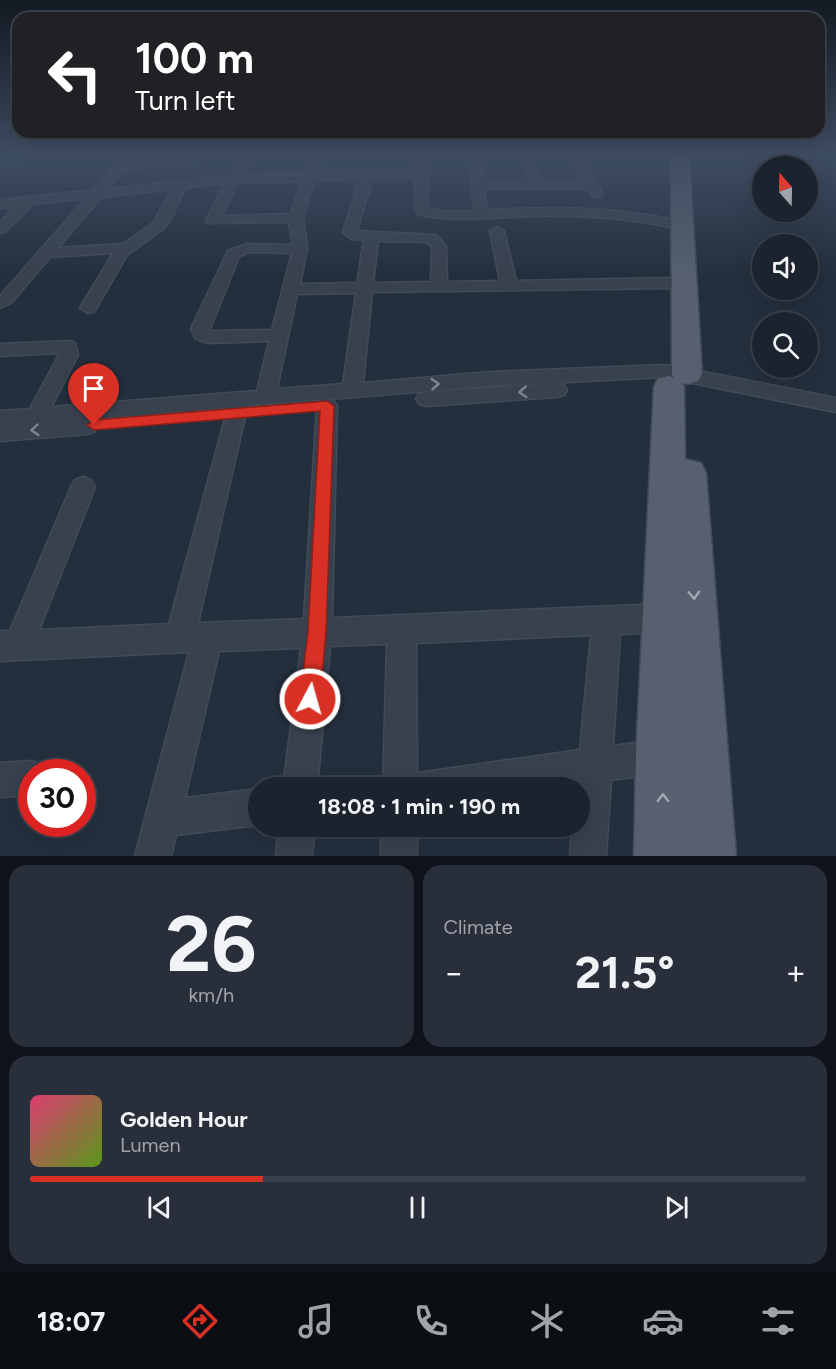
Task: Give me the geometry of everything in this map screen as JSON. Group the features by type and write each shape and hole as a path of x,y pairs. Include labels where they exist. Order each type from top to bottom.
{"main road":[{"path":"668,195 670,283 707,856"},
{"path":"663,856 662,756 665,618 677,379 679,195"}],"street":[{"path":"0,204 88,195"},
{"path":"0,303 95,195"},
{"path":"88,308 125,248 158,226 175,195"},
{"path":"225,195 213,219 296,218"},
{"path":"266,397 278,335 300,249 296,218 303,195"},
{"path":"361,195 350,229 356,236 422,236 436,241 439,246 440,287"},
{"path":"422,195 422,211 435,216 607,212 634,214 669,223"},
{"path":"479,195 482,215"},
{"path":"598,195 607,212"},
{"path":"0,229 28,202"},
{"path":"497,231 509,286"},
{"path":"351,390 371,237"},
{"path":"45,253 125,248"},
{"path":"278,335 207,337 201,334 200,329 233,254 247,249 300,249"},
{"path":"290,289 670,283"},
{"path":"0,350 69,347 69,355 37,415"},
{"path":"0,419 351,390 581,374 677,379 836,405"},
{"path":"0,434 236,412 677,379 836,415"},
{"path":"301,777 317,632 327,406"},
{"path":"153,856 162,819 236,412"},
{"path":"83,487 9,646 665,618"},
{"path":"588,856 607,620"},
{"path":"400,777 402,629"},
{"path":"510,777 662,756"},
{"path":"0,780 18,779"},
{"path":"162,819 248,808"},
{"path":"294,856 296,837"},
{"path":"399,837 399,856"}],"route":[{"path":"94,425 327,406 317,632 310,699"}]}
